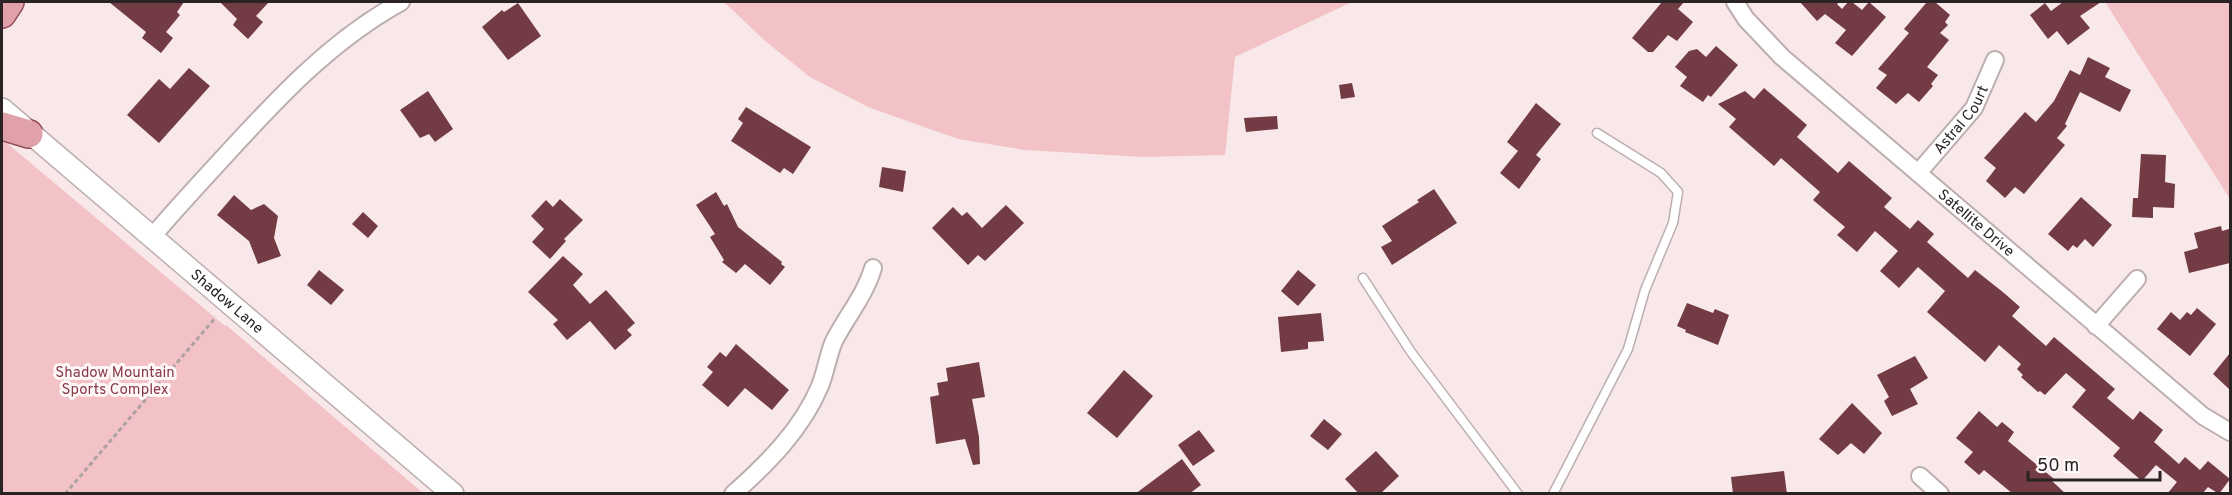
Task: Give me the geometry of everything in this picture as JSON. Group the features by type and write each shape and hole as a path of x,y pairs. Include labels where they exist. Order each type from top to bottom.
{"main road":[{"path":"2,14 10,2"},
{"path":"2,126 29,134"}],"street":[{"path":"151,238 268,108 303,73 372,18 401,2"},
{"name":"Satellite Drive","path":"1735,2 1746,19 1782,57 2203,416 2230,432"},
{"name":"Astral Court","path":"1918,173 1974,108 1995,60"},
{"name":"Shadow Lane","path":"2,109 453,494"},
{"path":"733,494 783,445 805,414 820,386 833,343 868,286 873,268"},
{"path":"2096,326 2137,279"},
{"path":"1920,476 1940,494"}],"lane":[{"path":"1553,494 1628,349 1645,290 1673,223 1678,192 1662,173 1597,133"},
{"path":"1363,278 1411,352 1518,494"}],"path":[{"path":"65,494 216,317"}],"green space":[{"path":"724,2 1352,2 1235,57 1225,155 1143,157 1025,150 958,139 868,107 810,77 764,40"},
{"path":"2105,2 2230,2 2230,199"},
{"name":"Shadow Mountain Sports Complex","path":"2,139 226,325 423,493 2,493"}],"building":[{"path":"109,2 184,2 177,12 180,15 166,32 173,38 161,53 142,38 146,32"},
{"path":"220,2 269,2 256,16 263,22 248,39 233,25 237,19"},
{"path":"1662,2 1684,2 1678,9 1693,22 1677,41 1668,35 1653,52 1648,52 1632,38"},
{"path":"1800,2 1839,2 1837,4 1842,9 1848,2 1852,2 1862,10 1869,2 1886,17 1852,56 1835,43 1846,30 1825,14 1817,21"},
{"path":"1927,2 1935,2 1950,15 1945,22 1948,25 1940,33 1949,40 1927,67 1938,75 1931,84 1933,86 1919,102 1908,93 1896,104 1876,88 1887,75 1878,69 1909,33 1904,29"},
{"path":"2063,2 2101,2 2080,16 2090,28 2068,45 2057,31 2048,39 2030,15 2045,3 2051,11"},
{"path":"518,3 541,36 508,60 482,27 502,10 504,12"},
{"path":"1716,46 1738,65 1711,97 1708,95 1703,102 1680,86 1687,77 1675,67 1689,51 1697,49 1706,57"},
{"path":"2088,57 2110,68 2105,77 2131,90 2120,112 2080,92 2065,124 2067,126 2057,138 2065,145 2024,194 2015,187 2005,198 1986,181 1996,168 1984,158 2025,112 2036,122 2054,101 2070,70 2080,75"},
{"path":"189,68 210,86 159,143 127,115 159,79 170,89"},
{"path":"1352,83 1355,97 1341,99 1339,85"},
{"path":"1764,88 1807,125 1797,137 1838,173 1849,161 1892,198 1884,207 1910,229 1918,220 1934,234 1927,242 1968,278 1975,270 2020,307 2012,316 2046,346 2054,337 2115,389 2107,398 2133,420 2140,411 2163,430 2154,442 2179,464 2185,457 2200,470 2208,461 2230,479 2219,494 2208,487 2202,494 2167,494 2177,482 2156,465 2142,481 2113,456 2120,448 2072,407 2086,390 2066,373 2045,395 2021,377 2023,375 2017,369 2021,364 1999,345 1985,362 1927,312 1945,291 1918,267 1899,288 1880,271 1898,251 1875,231 1857,252 1837,235 1845,227 1813,200 1820,192 1781,158 1774,166 1729,127 1736,119 1718,104 1745,91 1754,99"},
{"path":"428,91 453,129 435,142 429,134 420,138 400,110"},
{"path":"1536,103 1561,124 1536,155 1541,159 1519,189 1500,173 1518,151 1507,142"},
{"path":"746,107 811,147 793,174 784,168 780,173 731,141 743,123 738,119"},
{"path":"1277,116 1278,129 1246,132 1244,118"},
{"path":"2141,154 2166,155 2165,182 2175,184 2174,208 2153,207 2153,218 2132,217 2133,198 2138,198"},
{"path":"882,167 906,171 903,192 879,187"},
{"path":"1434,189 1457,223 1392,265 1381,247 1392,241 1382,226 1419,202 1417,200"},
{"path":"716,192 724,206 727,204 738,227 782,262 781,264 785,267 770,285 745,264 736,273 722,262 724,260 710,237 715,234 696,205"},
{"path":"234,195 251,210 264,204 278,216 274,238 281,256 258,264 249,241 217,215"},
{"path":"2081,197 2112,225 2093,247 2085,239 2077,248 2073,245 2068,251 2048,234"},
{"path":"560,199 583,220 564,239 566,241 550,259 532,242 544,229 531,216 546,200 553,207"},
{"path":"1006,205 1024,223 985,261 978,255 968,265 932,228 953,207 962,216 967,212 982,228"},
{"path":"363,212 378,226 368,238 352,224"},
{"path":"2221,226 2222,231 2229,229 2230,263 2189,273 2184,252 2198,248 2194,233"},
{"path":"563,256 583,274 573,285 590,304 606,290 635,323 627,330 632,335 615,350 590,321 567,340 553,324 558,320 528,292"},
{"path":"319,270 344,290 331,305 307,285"},
{"path":"1298,270 1316,285 1298,306 1281,291"},
{"path":"1687,303 1713,313 1715,309 1729,315 1718,345 1685,332 1686,330 1677,326"},
{"path":"2197,308 2216,324 2190,356 2157,329 2171,312 2180,320 2187,312 2191,315"},
{"path":"1321,313 1324,341 1308,342 1308,349 1281,352 1278,317"},
{"path":"736,344 789,390 772,410 745,388 728,407 702,385 713,372 707,367 720,352 726,357"},
{"path":"2230,353 2230,390 2213,374"},
{"path":"1915,356 1928,378 1910,389 1918,404 1892,416 1884,401 1889,397 1877,375"},
{"path":"979,362 985,397 972,399 979,437 980,464 973,465 965,439 936,444 930,397 939,395 937,383 948,381 946,368"},
{"path":"1124,370 1153,396 1117,438 1087,413"},
{"path":"1852,403 1882,433 1864,454 1851,443 1838,455 1819,439"},
{"path":"1979,411 1997,427 2002,422 2014,432 2008,441 2054,479 2052,481 2066,494 2013,494 1984,470 1979,475 1964,462 1973,452 1956,438"},
{"path":"1324,419 1342,434 1328,450 1310,436"},
{"path":"1199,430 1215,451 1193,466 1178,445"},
{"path":"1376,451 1399,476 1380,494 1359,494 1345,479"},
{"path":"1182,459 1201,485 1189,494 1135,494"},
{"path":"1784,471 1787,494 1733,494 1731,477"}]}
